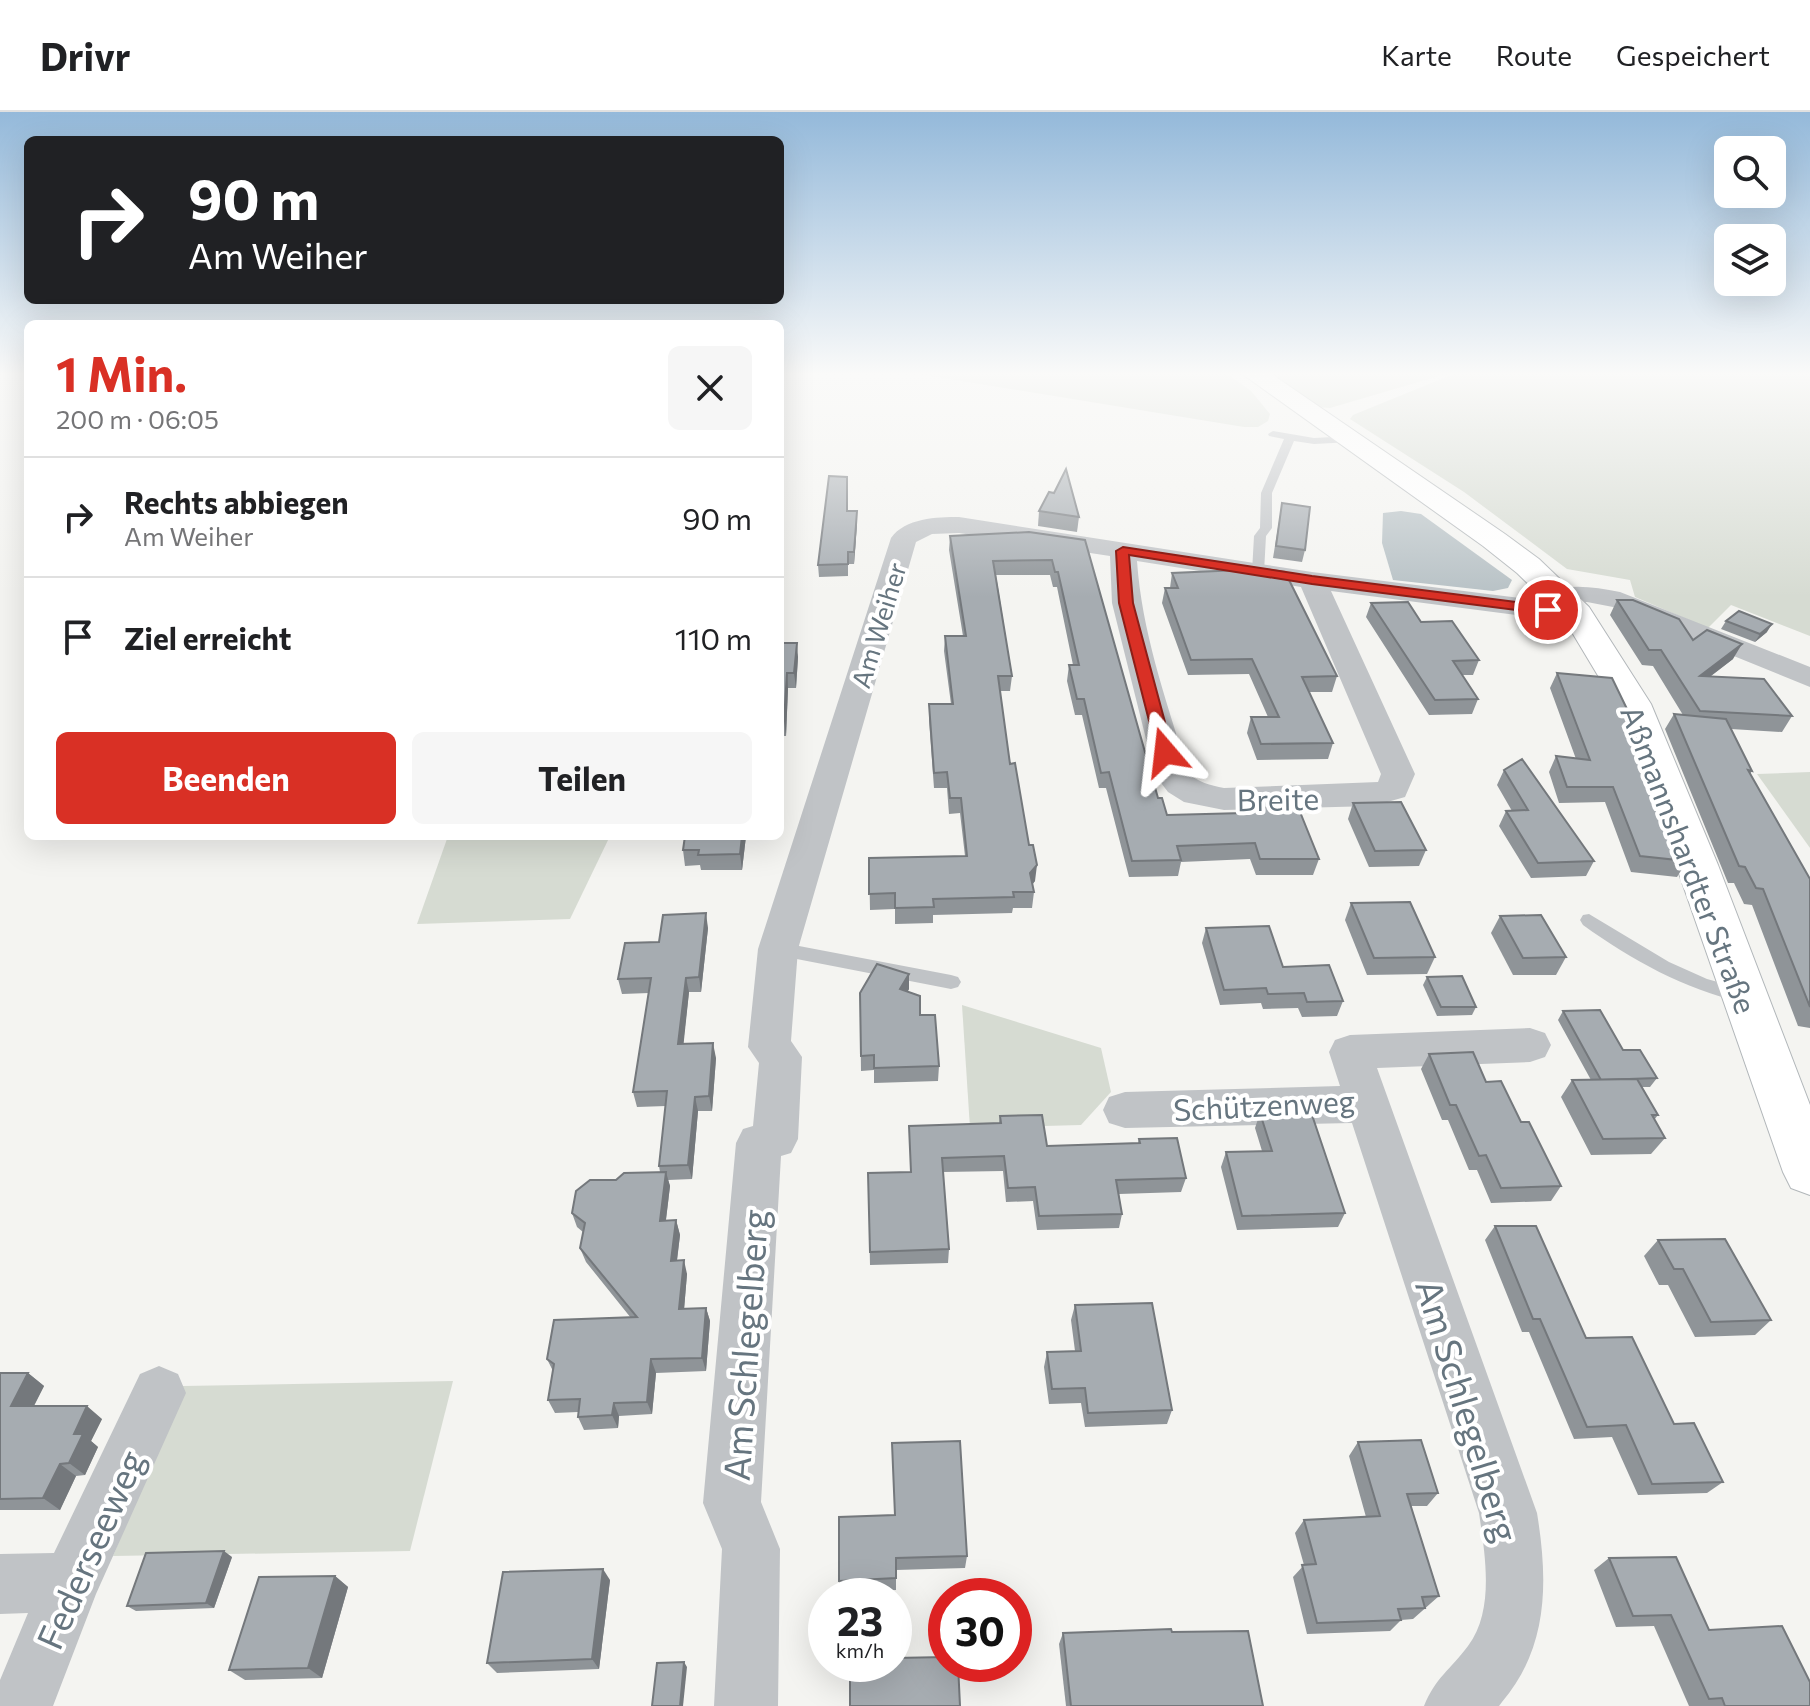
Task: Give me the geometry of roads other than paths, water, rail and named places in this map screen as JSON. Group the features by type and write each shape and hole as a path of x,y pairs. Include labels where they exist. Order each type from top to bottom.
{"main road":[{"name":"Aßmannshardter Straße","path":"1364,447 1494,540 1569,605 1607,657 1638,716 1697,865 1810,1172"}],"street":[{"name":"Am Weiher","path":"769,1047 778,949 904,538 918,528 936,524 959,525 1312,580 1569,605 1587,594 1620,600 1810,678"},
{"name":"Breite","path":"1123,551 1126,603 1172,775 1196,794 1224,799 1373,795 1393,789 1398,781 1398,774 1312,580"},
{"name":"Schützenweg","path":"1125,1110 1368,1104 1350,1052 1530,1045"},
{"name":"Am Schlegelberg","path":"746,1706 751,1549 732,1503 759,1143 775,1139 781,1057 769,1047"},
{"name":"Am Schlegelberg","path":"1368,1104 1491,1457 1508,1513 1518,1579 1511,1621 1494,1663 1456,1706"},
{"name":"Federseeweg","path":"21,1706 71,1582 159,1393"},
{"path":"0,1584 71,1582"}],"lane":[{"path":"1258,572 1260,536 1266,528 1264,505 1271,479 1285,447"},
{"path":"1589,920 1627,948 1702,987 1743,996"},
{"path":"778,949 951,982"}]}
